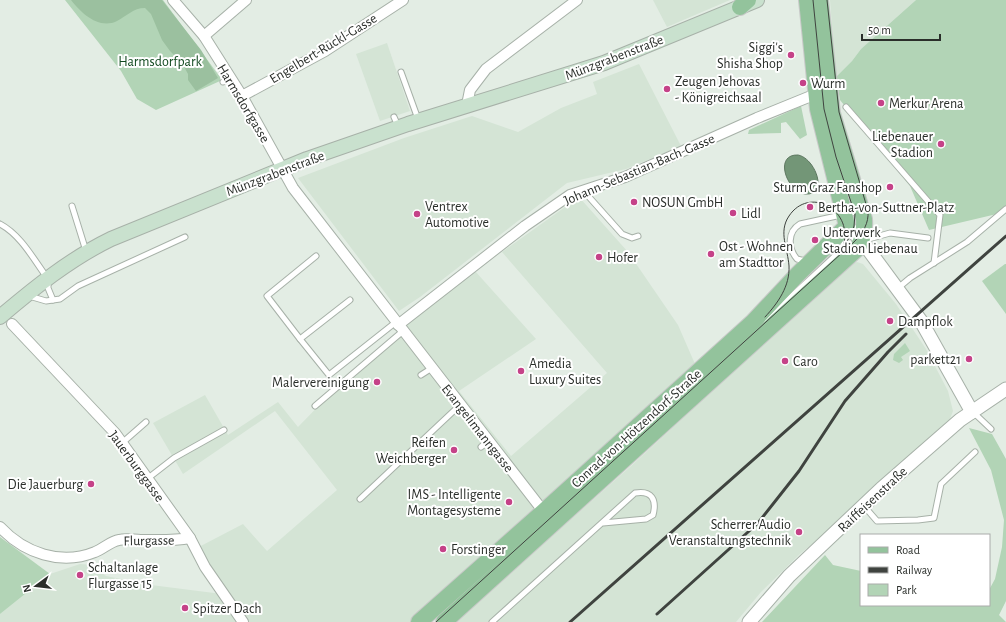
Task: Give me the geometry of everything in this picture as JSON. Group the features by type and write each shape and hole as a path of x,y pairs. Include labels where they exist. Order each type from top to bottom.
{"main road":[{"name":"Münzgrabenstraße","path":"0,317 26,295 86,251 110,239 396,122 418,120 604,63 744,4 757,0"},
{"path":"807,0 816,94 826,146 846,221"},
{"path":"820,0 832,113 858,200 864,228 862,241"},
{"name":"Conrad-von-Hötzendorf-Straße","path":"444,622 548,518 753,322 814,259 846,221"},
{"name":"Conrad-von-Hötzendorf-Straße","path":"419,622 548,518 852,253 862,241"}],"street":[{"name":"Harmsdorfgasse","path":"174,0 204,36 227,81 242,96 281,170"},
{"path":"204,36 246,0"},
{"name":"Engelbert-Rückl-Gasse","path":"242,96 325,51 403,0"},
{"path":"467,106 470,90 486,69 577,0"},
{"name":"Johann-Sebastian-Bach-Gasse","path":"399,326 524,226 567,196 625,177 757,118 816,94"},
{"name":"Evangelimanngasse","path":"281,170 293,188 460,405 485,444 548,518"},
{"path":"846,221 922,321 972,412"},
{"name":"Jauerburggasse","path":"12,324 92,408 122,443 190,538 205,567 243,622"},
{"name":"Raiffeisenstraße","path":"750,622 789,576 864,505 960,420 1006,389"},
{"name":"Flurgasse","path":"0,527 14,541 44,556 66,558 93,553 119,540 175,540 190,538"}],"lane":[{"path":"401,72 418,120"},
{"path":"846,107 940,215 934,263"},
{"path":"587,189 589,197 622,234 632,238 638,236"},
{"path":"753,322 768,318 837,254 844,244 846,221 858,207 858,200"},
{"path":"72,206 86,251"},
{"path":"898,289 910,278 967,242 1006,209"},
{"path":"814,259 804,262 796,258 791,249 790,241 794,229 800,224 846,221"},
{"path":"0,224 8,228 18,239 48,279 48,288 53,300"},
{"path":"862,241 890,233 928,238"},
{"path":"26,295 46,301 60,299 78,286 185,237"},
{"path":"316,256 267,296 300,340 330,375 399,326"},
{"path":"300,340 350,300"},
{"path":"315,406 399,326"},
{"path":"421,375 432,368"},
{"path":"360,498 460,405"},
{"path":"972,412 980,417 991,429"},
{"path":"122,443 146,422"},
{"path":"147,479 174,458 224,430"},
{"path":"864,505 877,521 934,518 941,484 975,452"},
{"path":"492,622 635,493 643,492 652,496 656,505 654,515 646,519 603,523"}],"shaded area":[{"path":"71,0 162,0 201,50 218,78 196,91 188,80 188,74 182,63 162,40 151,14 145,8 134,11 117,21 104,23 97,22 85,15"},
{"path":"653,0 730,0 667,27"},
{"path":"830,0 916,0 861,49 852,61 836,77"},
{"path":"387,43 410,111 380,121 356,54"},
{"name":"Ventrex Automotive","path":"639,64 681,146 626,169 567,183 420,297 399,311 298,178 404,138 472,116 518,132 561,108 597,94 593,82"},
{"path":"798,155 810,162 817,176 817,189 813,193 806,194 799,192 793,187 786,174 786,161 790,156"},
{"path":"579,197 628,252 678,325 695,364 555,494 410,622 0,622 0,614 50,574 80,564 93,565 106,576 151,585 222,594 195,549 243,524 267,551 337,490 275,411 183,474 153,423 205,395 228,435 278,402 298,427 336,388 403,331 410,321 475,271 536,339 459,391 511,456 607,373 502,252"},
{"path":"857,262 863,264 896,304 926,349 948,391 953,411 950,419 821,537 801,553 761,592 736,622 455,622 631,466 850,264"}],"green space":[{"name":"Harmsdorfpark","path":"65,0 163,0 220,77 220,81 156,110 137,99 121,71"},
{"name":"Liebenauer Stadion","path":"916,0 1006,0 1006,209 1001,213 929,230 910,186 840,100 836,77 852,61 861,49"},
{"path":"801,106 807,135 800,139 786,122 781,123 781,133 748,134 749,130"},
{"path":"1006,264 1006,314 982,281"},
{"path":"905,343 910,351 901,357 903,360 899,363 893,360 894,354"},
{"path":"969,428 992,434 1006,459 1006,601 999,615 1006,622 762,622 825,555 833,565 860,571 860,606 990,606 990,588 995,579 1002,547 1004,520 991,470"},
{"path":"0,537 50,574 0,614"}],"tram line":[{"path":"813,0 824,109 836,157 855,214 851,236 842,247"},
{"path":"436,622 854,242 863,231 868,220 868,211 839,112 827,0"},
{"path":"765,317 779,300 788,280 789,266 784,241 784,228 789,216 797,207 807,203 817,202 827,206 835,212 842,220 845,231 844,243"}],"railway":[{"path":"570,622 1006,236"},
{"path":"657,614 758,523 799,471 845,401 906,334"}],"place":[{"name":"Siggi's Shisha Shop","path":"791,55"},
{"name":"Wurm","path":"803,83"},
{"name":"Zeugen Jehovas - Königreichsaal","path":"667,89"},
{"name":"Merkur Arena","path":"881,103"},
{"name":"Liebenauer Stadion","path":"941,144"},
{"name":"Sturm Graz Fanshop","path":"890,187"},
{"name":"NOSUN GmbH","path":"634,202"},
{"name":"Bertha-von-Suttner-Platz","path":"810,207"},
{"name":"Lidl","path":"733,213"},
{"name":"Ventrex Automotive","path":"417,214"},
{"name":"Unterwerk Stadion Liebenau","path":"815,240"},
{"name":"Ost - Wohnen am Stadttor","path":"711,254"},
{"name":"Hofer","path":"599,257"},
{"name":"Dampflok","path":"890,321"},
{"name":"parkett21","path":"969,359"},
{"name":"Caro","path":"785,361"},
{"name":"Amedia Luxury Suites","path":"521,371"},
{"name":"Malervereinigung","path":"377,382"},
{"name":"Reifen Weichberger","path":"454,450"},
{"name":"Die Jauerburg","path":"91,484"},
{"name":"IMS - Intelligente Montagesysteme","path":"509,502"},
{"name":"Scherrer Audio Veranstaltungstechnik","path":"799,532"},
{"name":"Forstinger","path":"443,549"},
{"name":"Schaltanlage Flurgasse 15","path":"80,575"},
{"name":"Spitzer Dach","path":"185,608"}]}
